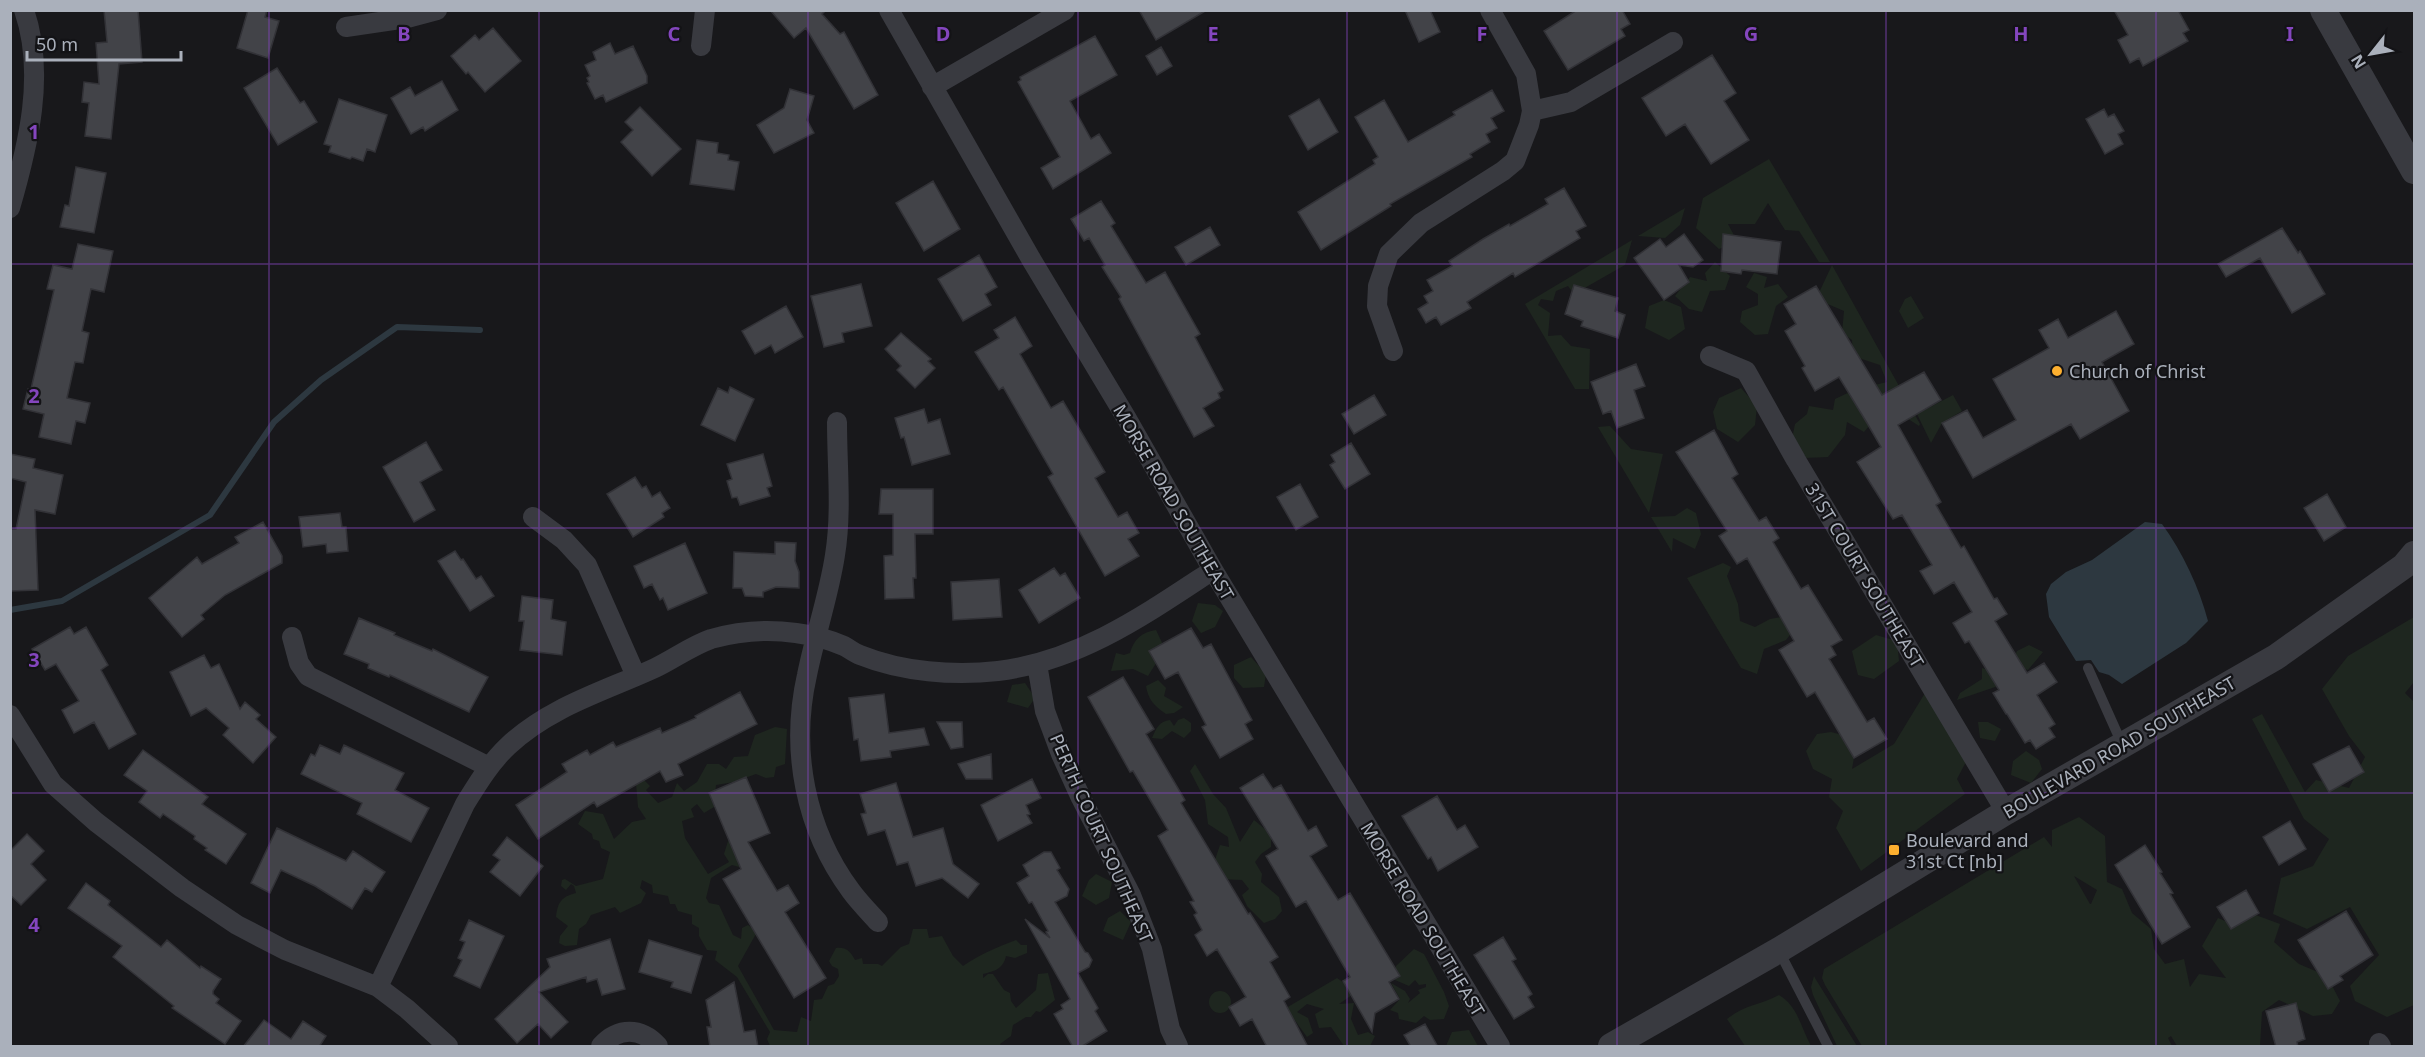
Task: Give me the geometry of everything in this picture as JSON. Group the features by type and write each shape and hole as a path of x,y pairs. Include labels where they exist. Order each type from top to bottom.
{"street":[{"path":"10,208 26,154 35,66 24,10"},
{"path":"346,27 408,18 437,10"},
{"path":"701,46 705,10"},
{"name":"MORSE ROAD SOUTHEAST","path":"889,10 1213,570 1500,1047"},
{"path":"932,87 1065,10"},
{"path":"1393,351 1377,306 1378,286 1389,254 1421,223 1503,171 1515,160 1523,144 1532,111 1526,74 1490,10"},
{"path":"2323,10 2415,171"},
{"path":"1532,111 1571,102 1673,42"},
{"name":"31ST COURT SOUTHEAST","path":"1710,356 1746,371 1796,460 2006,812"},
{"path":"837,422 836,554 802,699 799,740 803,780 813,820 829,857 851,891 878,922"},
{"path":"533,517 564,540 587,565 636,676"},
{"name":"BOULEVARD ROAD SOUTHEAST","path":"1611,1047 1779,950 2006,812 2276,657 2411,561"},
{"path":"378,987 465,804 489,767 508,745 539,721 565,706 636,676 711,639 769,630 817,637 845,647 859,655 890,664 933,671 999,670 1036,664 1078,650 1117,632 1213,570"},
{"path":"292,637 299,663 308,676 489,767"},
{"name":"PERTH COURT SOUTHEAST","path":"1036,664 1045,711 1061,754 1131,895 1152,949 1170,1029 1178,1047"},
{"path":"10,716 53,784 96,822 182,888 237,925 276,945 378,987 408,1009 448,1047"},
{"path":"601,1047 608,1038 629,1031 640,1033 658,1047"}],"lane":[{"path":"2088,668 2122,744"},
{"path":"1779,950 1828,1047"}],"shaded area":[{"path":"1769,159 1830,262 1819,262 1799,231 1785,230 1768,203 1755,224 1728,224 1737,241 1719,249 1696,228 1703,198"},
{"path":"1685,208 1680,225 1665,238 1638,236"},
{"path":"1632,240 1625,265 1574,294 1568,286 1556,291 1553,301 1541,299 1538,305 1550,313 1548,336 1561,335 1571,346 1590,349 1589,389 1575,389 1525,304"},
{"path":"1715,262 1730,276 1725,290 1710,291 1702,312 1689,309 1675,296 1690,277 1707,281 1705,273"},
{"path":"1832,265 1920,424 1919,426 1887,405 1864,432 1847,422 1845,435 1828,457 1805,458 1791,444 1795,424 1807,414 1809,406 1833,410 1835,399 1854,390 1887,382 1880,365 1853,356 1852,340 1842,333 1844,311 1816,299"},
{"path":"1754,273 1767,277 1764,288 1778,284 1788,297 1776,306 1768,334 1755,335 1740,322 1742,311 1758,305 1758,294 1746,287"},
{"path":"1911,296 1924,318 1908,328 1899,311 1905,299"},
{"path":"1664,300 1681,307 1685,329 1669,340 1645,328 1649,306"},
{"path":"1741,388 1757,406 1755,425 1738,442 1717,429 1713,412 1719,398"},
{"path":"1953,395 1962,411 1942,423 1931,443 1917,414"},
{"path":"1610,426 1631,449 1663,454 1649,513 1598,427"},
{"path":"1687,508 1696,513 1701,534 1695,549 1673,538 1672,552 1651,517 1675,516"},
{"path":"2145,522 2162,524 2170,535 2190,571 2208,621 2186,643 2122,684 2109,675 2099,672 2091,660 2076,661 2049,617 2046,594 2051,584 2066,572 2092,560"},
{"path":"1723,563 1731,567 1727,576 1738,604 1740,621 1755,627 1770,619 1787,616 1797,626 1786,640 1764,649 1757,674 1741,668 1687,578"},
{"path":"1198,603 1215,605 1223,611 1215,627 1201,633 1192,621"},
{"path":"2414,617 2414,682 2405,693 2414,702 2414,1005 2387,1017 2355,1001 2350,986 2379,955 2350,907 2307,929 2273,914 2281,878 2313,866 2329,839 2304,819 2252,719 2262,714 2305,792 2316,780 2349,788 2365,757 2349,736 2322,689 2348,656"},
{"path":"1156,630 1165,649 1148,676 1133,669 1111,671 1116,653 1124,655 1130,653 1139,637"},
{"path":"1876,635 1897,641 1899,661 1874,679 1858,675 1852,651"},
{"path":"2029,645 2043,652 2028,670 2018,667 2001,685 1957,700 1960,693 1982,679 1982,668 1999,673 2011,665 2017,651"},
{"path":"1251,657 1266,674 1264,687 1243,688 1234,678 1234,665"},
{"path":"1158,680 1166,688 1164,696 1183,707 1174,713 1166,714 1155,705 1148,695 1146,686"},
{"path":"1025,683 1035,698 1028,708 1007,702 1012,685"},
{"path":"1925,693 1955,707 1951,731 1967,760 1957,779 1965,794 1861,871 1836,828 1843,811 1829,797 1832,779 1813,769 1806,751 1817,734 1831,732 1846,736 1855,752 1852,769 1894,744"},
{"path":"1184,718 1191,723 1191,731 1184,738 1172,731 1162,739 1152,738 1163,722 1170,720 1174,726 1178,720"},
{"path":"1978,722 1988,722 2001,729 1995,741 1980,738"},
{"path":"775,727 787,729 785,764 776,767 774,777 766,778 756,774 734,782 716,785 714,807 704,813 697,804 691,809 694,817 682,821 685,838 708,874 729,862 724,854 728,841 747,847 746,862 739,867 732,865 711,878 706,898 709,903 719,905 733,935 741,939 742,928 748,925 757,932 738,966 774,1030 797,1032 801,1017 811,1021 814,1000 822,999 828,986 834,984 839,976 838,969 829,961 836,948 847,950 855,960 862,958 863,964 882,966 901,947 909,944 913,929 927,929 929,938 942,936 953,956 963,966 975,958 1016,940 1021,945 1027,945 1027,953 1015,958 1006,956 1001,967 983,974 983,978 988,974 993,974 1004,990 1010,993 1011,1001 1016,1008 1036,990 1038,974 1048,973 1055,1000 1040,1012 1036,1011 1031,1017 1026,1017 1013,1025 1011,1036 1000,1044 1001,1046 770,1046 767,1039 770,1032 737,977 715,960 717,951 707,950 699,936 699,928 692,924 692,915 678,911 675,904 670,904 668,896 653,893 652,885 642,880 640,888 646,893 641,903 620,913 615,907 591,915 586,924 579,929 577,945 565,946 559,943 560,936 568,926 556,917 558,907 564,898 576,893 571,884 566,890 561,886 562,880 565,879 576,886 603,879 610,852 601,848 599,841 593,839 592,834 578,824 585,811 603,814 614,839 632,822 646,819 638,807 635,771 650,786 646,790 658,803 672,797 677,783 684,791 697,782 707,764 719,764 726,769 734,757 748,756 755,735"},
{"path":"2026,751 2039,760 2042,769 2031,783 2011,775 2013,761"},
{"path":"1195,764 1213,794 1226,808 1240,842 1254,820 1271,834 1271,847 1255,862 1262,874 1261,882 1279,897 1282,911 1275,919 1264,923 1247,906 1242,895 1249,889 1242,880 1220,879 1213,866 1220,845 1229,847 1228,837 1208,824 1205,800 1190,771"},
{"path":"2079,817 2105,836 2107,882 2122,889 2132,913 2151,929 2154,949 2165,964 2184,959 2190,987 2199,974 2226,978 2202,946 2218,918 2232,924 2253,914 2280,924 2274,942 2299,964 2327,976 2340,1001 2332,1014 2313,1016 2279,1000 2262,1012 2260,1046 2177,1046 2171,1036 2168,1038 2172,1046 1862,1046 1825,985 1822,978 1824,969 2044,837 2052,847 2052,830","holes":["2074,876 2097,890 2090,904"]},
{"path":"1096,874 1112,882 1109,898 1096,905 1082,896 1089,880"},
{"path":"1120,911 1131,922 1123,940 1103,931 1108,918"},
{"path":"1414,949 1424,954 1444,992 1449,1006 1444,1019 1430,1020 1424,1016 1416,1023 1399,1019 1398,1013 1390,1010 1400,999 1391,983 1405,991 1410,999 1408,1003 1420,993 1418,990 1426,987 1426,984 1419,985 1415,980 1409,986 1395,980 1396,966"},
{"path":"1814,976 1857,1046 1837,1046 1813,995 1811,987"},
{"path":"1337,978 1344,983 1352,995 1339,1004 1354,1003 1351,1019 1358,1035 1368,1032 1375,1036 1370,1046 1344,1046 1331,1027 1319,1028 1315,1014 1324,1009 1307,1004 1297,1012 1308,1018 1313,1033 1307,1037 1291,1015 1259,1024"},
{"path":"1220,991 1228,994 1231,1002 1228,1010 1220,1013 1212,1010 1209,1002 1212,994"},
{"path":"1779,995 1795,1011 1811,1046 1745,1046 1727,1019 1740,1011"},
{"path":"1469,1030 1478,1046 1446,1046 1452,1032"}],"building":[{"path":"104,10 138,10 142,62 119,64 111,139 85,136 89,103 82,102 84,82 99,84 96,43 107,42"},
{"path":"248,10 267,10 265,17 279,21 268,58 237,48"},
{"path":"770,10 826,10 822,14 840,34 844,32 878,95 854,109 806,28 794,38"},
{"path":"1139,10 1207,10 1156,40"},
{"path":"1405,10 1430,10 1440,32 1419,42"},
{"path":"1577,10 1622,10 1630,24 1621,29 1625,36 1568,70 1544,31"},
{"path":"2114,10 2178,10 2189,30 2183,33 2188,41 2143,66 2139,58 2130,63 2118,40 2128,35"},
{"path":"493,28 521,61 485,92 451,56 475,35 479,40"},
{"path":"1095,36 1117,75 1070,101 1091,139 1099,134 1111,153 1053,189 1041,168 1060,157 1018,82 1021,80 1020,77"},
{"path":"610,43 615,54 633,46 647,76 647,83 606,102 603,95 595,99 587,83 589,82 587,78 590,76 585,65 596,60 593,52"},
{"path":"1161,47 1172,66 1157,75 1146,56"},
{"path":"1712,55 1736,93 1724,101 1749,140 1711,164 1685,124 1666,136 1642,98"},
{"path":"277,68 300,103 304,101 317,122 278,145 244,88"},
{"path":"442,81 458,110 425,131 423,127 411,134 391,98 410,87 415,96"},
{"path":"790,89 814,96 807,120 814,133 774,153 757,125 784,108"},
{"path":"1492,90 1504,111 1491,118 1497,128 1486,134 1490,142 1470,154 1472,157 1390,204 1391,206 1321,250 1298,212 1375,164 1373,160 1378,157 1355,117 1384,100 1408,142 1455,115 1453,112"},
{"path":"339,99 387,115 375,152 367,149 363,161 329,152 331,146 324,144"},
{"path":"1319,99 1338,132 1308,150 1289,116"},
{"path":"640,107 681,149 652,176 621,142 633,130 625,122"},
{"path":"2104,109 2108,117 2114,114 2124,131 2118,134 2123,144 2105,154 2086,119"},
{"path":"697,140 718,143 717,153 729,155 728,160 739,162 734,190 690,184"},
{"path":"76,167 106,173 94,233 60,227 65,205 69,206"},
{"path":"933,181 960,229 924,251 896,203"},
{"path":"1564,188 1586,226 1576,231 1580,238 1515,277 1513,273 1467,302 1471,308 1441,325 1436,317 1426,323 1418,309 1428,303 1424,296 1433,291 1427,280 1452,266 1449,261 1483,239 1548,204 1545,199"},
{"path":"1101,201 1115,223 1111,226 1146,283 1165,272 1200,334 1195,337 1223,390 1218,393 1220,398 1203,408 1214,426 1194,437 1119,299 1121,297 1102,267 1105,265 1089,238 1084,241 1071,219"},
{"path":"1210,227 1220,245 1186,265 1175,247"},
{"path":"2282,228 2298,253 2300,251 2325,294 2292,313 2260,258 2226,277 2218,264"},
{"path":"1684,234 1703,260 1693,267 1679,265 1689,282 1664,300 1634,258 1660,239 1666,247"},
{"path":"1723,234 1781,242 1777,274 1742,270 1741,274 1721,271"},
{"path":"78,244 113,251 104,292 91,289 82,331 89,333 83,363 75,362 67,398 90,403 85,423 76,421 71,444 39,437 44,414 23,409 28,389 31,389 54,290 47,289 53,265 72,269"},
{"path":"979,255 997,287 985,294 991,305 963,321 938,279"},
{"path":"861,284 872,326 842,333 844,342 824,347 811,296"},
{"path":"1574,285 1618,298 1615,311 1625,315 1618,338 1581,326 1583,321 1565,314"},
{"path":"1816,286 1882,395 1924,372 1941,400 1898,425 1941,502 1936,505 1961,548 1964,546 1994,599 1997,598 2007,614 1995,621 2027,673 2044,663 2057,682 2037,695 2055,724 2049,728 2055,737 2036,749 2030,740 2025,743 1993,693 1999,690 1969,641 1965,643 1953,623 1972,612 1954,582 1934,594 1920,571 1932,565 1902,515 1893,519 1857,462 1881,447 1839,377 1815,391 1802,368 1805,366 1785,331 1796,324 1784,304"},
{"path":"786,306 803,337 775,353 771,345 755,354 742,331"},
{"name":"Church of Christ","path":"2116,311 2134,344 2102,362 2129,411 2080,439 2071,424 1973,478 1942,423 1967,410 1983,438 2016,420 1993,379 2049,348 2039,330 2058,319 2068,338"},
{"path":"1015,317 1032,346 1020,354 1051,408 1063,401 1105,472 1095,478 1118,517 1127,512 1139,533 1128,539 1139,556 1105,576 1048,477 1053,474 1003,387 999,390 975,352 999,338 994,330"},
{"path":"901,333 931,359 928,361 935,368 915,388 897,370 901,366 885,349"},
{"path":"1636,364 1645,386 1634,390 1644,418 1617,428 1611,411 1603,414 1591,382"},
{"path":"730,387 754,399 735,441 701,425 718,388 728,393"},
{"path":"1374,395 1386,415 1354,434 1342,414"},
{"path":"924,409 928,423 940,419 950,454 912,465 904,437 901,438 895,418"},
{"path":"1714,430 1738,474 1732,478 1759,521 1766,517 1779,538 1773,542 1801,589 1808,585 1842,640 1831,646 1836,655 1829,659 1867,722 1874,718 1887,739 1854,758 1815,692 1807,697 1779,650 1794,641 1747,558 1737,564 1719,536 1727,531 1676,452"},
{"path":"426,442 442,470 420,482 435,510 414,522 383,467"},
{"path":"1351,443 1370,474 1345,489 1330,465 1335,462 1331,455"},
{"path":"10,454 35,459 33,468 63,475 55,514 35,510 38,590 10,591 10,529 16,529 26,482 10,478"},
{"path":"763,454 772,486 767,488 770,496 740,505 737,497 732,498 727,481 732,479 727,464"},
{"path":"635,477 642,488 646,486 652,497 660,492 670,508 662,513 664,517 633,537 607,494"},
{"path":"1300,484 1318,517 1296,530 1277,497"},
{"path":"881,489 933,489 933,534 915,534 914,598 885,599 884,556 893,555 893,514 879,514"},
{"path":"2327,494 2346,527 2324,541 2304,508"},
{"path":"340,513 342,527 346,527 348,551 327,553 326,544 303,547 299,517"},
{"path":"263,522 282,556 282,563 225,595 201,615 204,619 182,637 149,598 197,557 202,564 239,543 235,537"},
{"path":"775,542 796,543 795,561 799,572 799,588 776,587 763,592 763,597 745,596 742,588 733,588 734,552 775,554"},
{"path":"685,543 707,593 668,610 663,598 660,600 652,584 644,588 634,566"},
{"path":"455,551 476,579 481,576 494,596 470,611 438,561"},
{"path":"1054,568 1060,576 1065,573 1080,598 1039,623 1019,590"},
{"path":"999,579 1002,617 953,620 951,582"},
{"path":"522,596 553,600 551,619 566,622 562,655 520,650 524,621 519,621"},
{"path":"359,618 432,651 433,649 488,677 469,712 390,675 389,677 368,668 369,664 344,654"},
{"path":"70,627 74,634 86,627 108,665 101,670 136,734 109,749 94,722 74,733 62,710 79,701 56,664 45,670 32,649"},
{"path":"1191,628 1203,648 1211,644 1252,720 1245,724 1253,739 1220,758 1202,727 1206,725 1178,672 1165,679 1149,651"},
{"path":"204,655 211,668 219,664 240,709 245,702 260,715 256,719 276,737 253,763 223,735 229,728 206,708 191,716 170,672"},
{"path":"1123,677 1154,729 1146,734 1185,800 1181,803 1248,914 1250,913 1278,957 1270,962 1290,997 1284,1001 1308,1047 1267,1047 1252,1019 1240,1026 1229,1007 1246,997 1217,949 1207,956 1195,935 1202,930 1194,915 1197,913 1190,902 1194,901 1158,836 1168,830 1133,771 1130,772 1088,697"},
{"path":"740,692 757,724 678,764 683,775 666,782 660,771 597,807 594,802 538,839 516,805 567,772 562,764 587,750 590,755 613,742 616,747 660,728 662,733 696,718 695,716"},
{"path":"884,694 889,733 924,728 929,745 890,751 891,757 861,761 858,739 854,740 849,698"},
{"path":"937,722 962,722 963,747 951,749"},
{"path":"320,745 340,754 344,745 404,773 395,790 429,808 411,842 357,814 362,803 301,774 311,754 315,756"},
{"path":"2349,746 2364,772 2329,792 2313,764"},
{"path":"143,750 208,797 202,804 246,834 226,864 205,850 207,848 194,839 195,836 163,814 160,818 139,802 147,791 124,775"},
{"path":"991,754 992,779 966,779 958,764"},
{"path":"1263,774 1273,789 1281,785 1308,831 1316,826 1327,846 1310,856 1338,900 1350,893 1400,976 1389,982 1399,999 1375,1013 1372,1032 1343,981 1350,977 1306,901 1296,907 1266,856 1278,849 1240,788"},
{"path":"746,777 770,833 748,842 777,891 788,885 799,903 785,912 826,978 794,998 723,879 741,869 709,793"},
{"path":"1032,779 1041,798 1026,805 1030,814 1027,815 1032,823 998,841 981,805"},
{"path":"896,783 913,837 943,828 953,864 979,884 968,898 942,878 916,886 908,862 897,865 885,830 868,835 861,814 866,813 860,794"},
{"path":"1437,796 1457,830 1465,825 1478,847 1438,871 1431,857 1428,859 1402,816"},
{"path":"2290,821 2306,849 2279,865 2263,837"},
{"path":"277,828 346,861 353,851 385,872 372,892 365,888 352,909 315,886 281,870 270,893 251,883"},
{"path":"27,834 44,851 31,864 46,880 21,905 10,895 10,851"},
{"path":"507,837 543,866 520,896 490,872 500,860 493,855"},
{"path":"2145,845 2162,872 2160,873 2173,893 2170,894 2190,927 2162,944 2115,865"},
{"path":"1044,852 1051,852 1060,868 1057,870 1069,889 1067,896 1055,902 1092,960 1089,967 1078,973 1098,1008 1095,1011 1107,1031 1081,1047 1073,1047 1054,1014 1063,1009 1061,1005 1070,999 1025,919 1050,938 1046,932 1048,931 1032,902 1029,903 1017,883 1029,876 1023,865"},
{"path":"86,883 110,901 108,905 161,947 167,940 200,968 201,966 221,979 213,991 219,999 216,1003 241,1021 225,1044 172,1008 174,1006 113,957 122,946 68,908"},
{"path":"2246,890 2259,913 2231,929 2217,907"},
{"path":"2346,911 2373,955 2340,976 2343,980 2328,989 2298,940"},
{"path":"469,920 504,936 480,988 454,976 462,960 458,958 465,942 460,940"},
{"path":"1503,937 1516,959 1512,961 1532,994 1528,997 1534,1007 1514,1019 1474,955"},
{"path":"610,939 625,989 602,995 597,979 587,982 586,977 539,992 568,1022 551,1038 538,1024 517,1043 495,1019 550,967 547,959"},
{"path":"649,940 702,956 691,993 671,987 673,982 639,972"},
{"path":"734,982 744,1032 755,1030 758,1047 710,1047 707,1027 711,1027 706,1000"},
{"path":"2296,1003 2305,1039 2297,1042 2298,1047 2276,1047 2266,1011"},
{"path":"264,1020 291,1039 303,1021 326,1036 319,1047 243,1047"},
{"path":"1425,1024 1438,1047 1411,1047 1404,1035"}],"waterway":[{"path":"10,610 62,601 210,515 274,422 321,380 397,327 480,330"}],"place":[{"name":"Church of Christ","path":"2057,371"},
{"name":"Boulevard and 31st Ct [nb]","path":"1894,850"}]}
